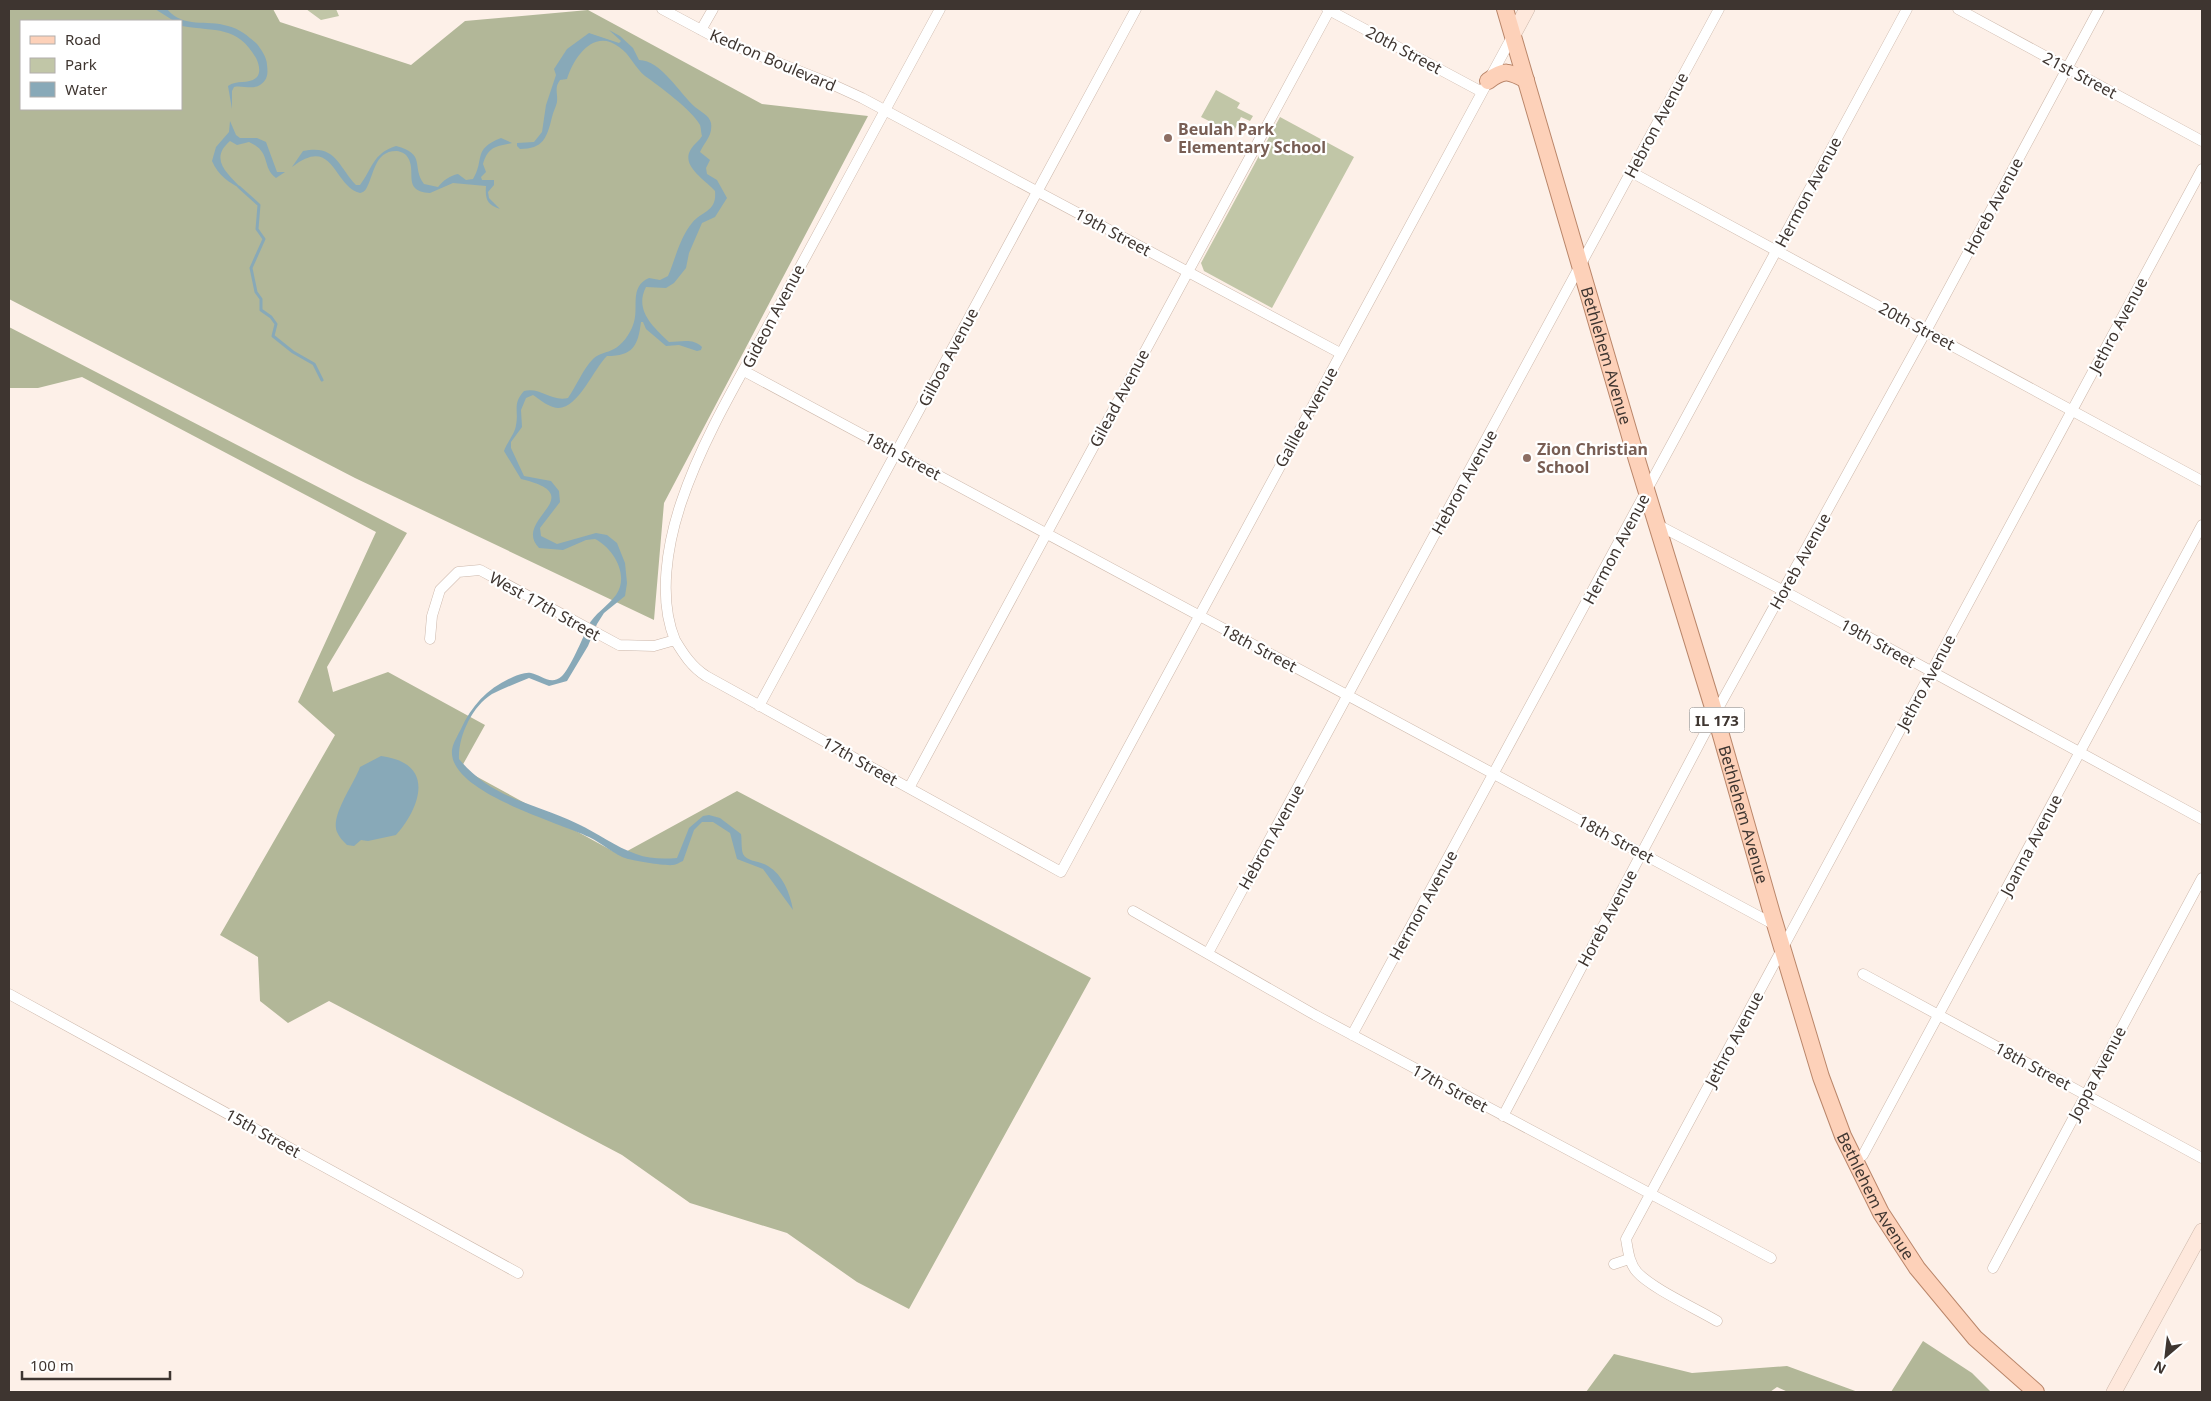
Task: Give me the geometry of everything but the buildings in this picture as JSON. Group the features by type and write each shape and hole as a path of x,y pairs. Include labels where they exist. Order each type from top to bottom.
{"main road":[{"name":"Bethlehem Avenue","path":"1505,9 1637,460 1648,490 1715,714 1821,1078 1854,1162 1881,1213 1917,1268 1975,1338 2036,1392"},
{"name":"Galilee Avenue","path":"1513,35 1527,9"},
{"path":"1485,86 1500,72 1508,72 1526,80"},
{"path":"2114,1392 2202,1231"}],"street":[{"name":"Kedron Boulevard","path":"662,9 720,40 827,82 885,110"},
{"path":"701,30 713,9"},
{"name":"Gideon Avenue","path":"674,640 668,624 666,607 668,563 672,537 690,479 744,371 940,9"},
{"name":"Gilboa Avenue","path":"760,706 1136,9"},
{"name":"20th Street","path":"1328,9 1485,86"},
{"name":"Gilead Avenue","path":"909,788 1328,9"},
{"name":"Hebron Avenue","path":"1208,954 1719,9"},
{"name":"Hermon Avenue","path":"1352,1035 1495,774 1907,9"},
{"name":"21st Street","path":"1958,9 2202,140"},
{"name":"Horeb Avenue","path":"1503,1116 1715,714 1926,331 2099,9"},
{"name":"Galilee Avenue","path":"1085,825 1513,35"},
{"name":"19th Street","path":"885,110 1340,353"},
{"name":"Jethro Avenue","path":"1629,1258 1626,1239 2202,169"},
{"name":"20th Street","path":"1631,172 2202,481"},
{"name":"18th Street","path":"744,371 1775,925"},
{"name":"19th Street","path":"1658,525 1784,591 2202,819"},
{"name":"Joanna Avenue","path":"1854,1162 1863,1155 1940,1015 2202,525"},
{"name":"West 17th Street","path":"430,639 432,616 440,590 458,572 480,570 619,645 654,646 674,640"},
{"name":"17th Street","path":"674,640 696,669 1061,872 1085,825"},
{"name":"Joppa Avenue","path":"1993,1268 2202,878"},
{"name":"17th Street","path":"1133,911 1352,1035 1771,1258"},
{"name":"18th Street","path":"1864,974 2202,1158"},
{"name":"15th Street","path":"9,994 518,1273"},
{"path":"1614,1264 1629,1258 1636,1272 1647,1281 1717,1321"}],"green space":[{"path":"9,9 273,9 280,22 411,65 465,21 588,10 762,104 868,116 664,503 654,620 355,478 9,299"},
{"path":"306,9 336,9 339,16 321,20"},
{"path":"1216,90 1240,103 1237,108 1253,116 1250,121 1241,117 1233,133 1201,117"},
{"path":"1280,117 1354,157 1272,308 1204,271 1201,263"},
{"path":"9,327 407,533 327,667 333,692 388,672 485,725 461,768 620,855 737,791 1091,978 909,1309 857,1282 787,1233 690,1203 622,1155 329,1001 288,1023 260,1001 258,957 220,935 335,735 298,702 376,532 82,377 38,388 9,388"},
{"path":"1923,1341 1972,1373 1991,1392 1891,1392"},
{"path":"1614,1354 1692,1373 1787,1366 1858,1392 1788,1392 1777,1387 1770,1392 1586,1392"}],"water":[{"path":"155,9 167,9 181,19 220,24 244,33 257,44 265,57 267,76 265,81 254,87 234,87 232,91 232,109 228,86 247,82 257,77 259,73 257,60 249,47 233,35 225,32 182,26 182,20 172,20"},
{"path":"609,30 620,36 633,48 639,60 647,61 662,71 695,107 707,116 711,123 709,135 700,152 710,160 706,168 707,174 717,180 727,198 715,217 702,223 689,253 686,268 674,283 666,288 646,287 642,303 647,318 669,342 691,341 702,347 701,350 697,351 679,345 666,346 646,329 643,322 641,322 638,337 633,348 623,354 607,356 577,398 569,404 561,408 553,407 533,395 526,398 521,410 522,427 511,442 511,448 524,476 551,481 559,491 560,502 540,528 541,536 557,544 596,533 607,535 617,543 625,563 627,583 625,596 604,613 588,646 567,681 549,686 529,678 485,699 478,706 464,732 459,750 459,759 485,783 500,792 578,824 621,848 646,857 677,858 689,828 703,816 709,815 720,818 741,834 742,852 745,857 765,864 782,879 788,891 793,910 763,869 737,859 730,833 713,822 702,822 694,830 683,861 677,864 663,865 628,859 589,837 507,804 467,779 455,765 453,745 465,720 482,698 504,681 522,674 531,673 550,680 558,679 562,676 580,645 588,626 597,614 613,599 620,587 621,579 618,563 602,543 595,539 586,540 563,550 539,548 533,537 534,527 551,501 550,493 541,486 521,479 504,451 515,428 518,400 524,391 530,390 556,398 568,398 586,367 593,359 614,349 623,342 630,332 635,319 639,287 649,278 660,280 668,276 688,229 714,203 715,191 691,167 689,161 691,149 702,136 700,125 683,106 641,73 623,50 610,42 601,41 593,43 586,48 575,62 567,79 560,80 557,88 557,104 543,141 534,147 520,149 517,146 517,143 534,142 542,132 546,105 556,75 554,69 567,49 589,33 619,43 621,41"},
{"path":"230,121 236,135 240,138 257,138 266,142 277,172 285,172 276,178 271,174 261,150 249,142 237,145 230,141 221,154 221,161 227,172 242,189 224,178 212,161 216,147 229,132"},
{"path":"501,138 512,143 490,150 483,164 486,172 481,177 482,180 494,180 494,185 488,192 489,198 500,209 492,206 488,201 486,186 453,183 430,193 415,188 410,161 406,155 399,151 383,155 376,165 366,189 360,193 351,189 325,159 317,156 306,158 292,167 303,151 323,151 335,158 356,185 360,185 377,157 396,146 406,149 415,157 420,178 424,184 438,187 442,182 458,174 466,180 473,179 486,146"},
{"path":"381,756 399,760 413,770 417,779 417,799 408,819 396,835 368,841 361,840 354,846 347,845 337,832 337,817 340,809 360,767"}],"waterway":[{"path":"239,187 259,205 257,229 264,239 251,268 256,292 261,299 261,310 271,317 276,324 273,336 293,352 314,364 322,380"}],"place":[{"name":"Beulah Park Elementary School","path":"1168,138"},
{"name":"Zion Christian School","path":"1527,458"}]}
